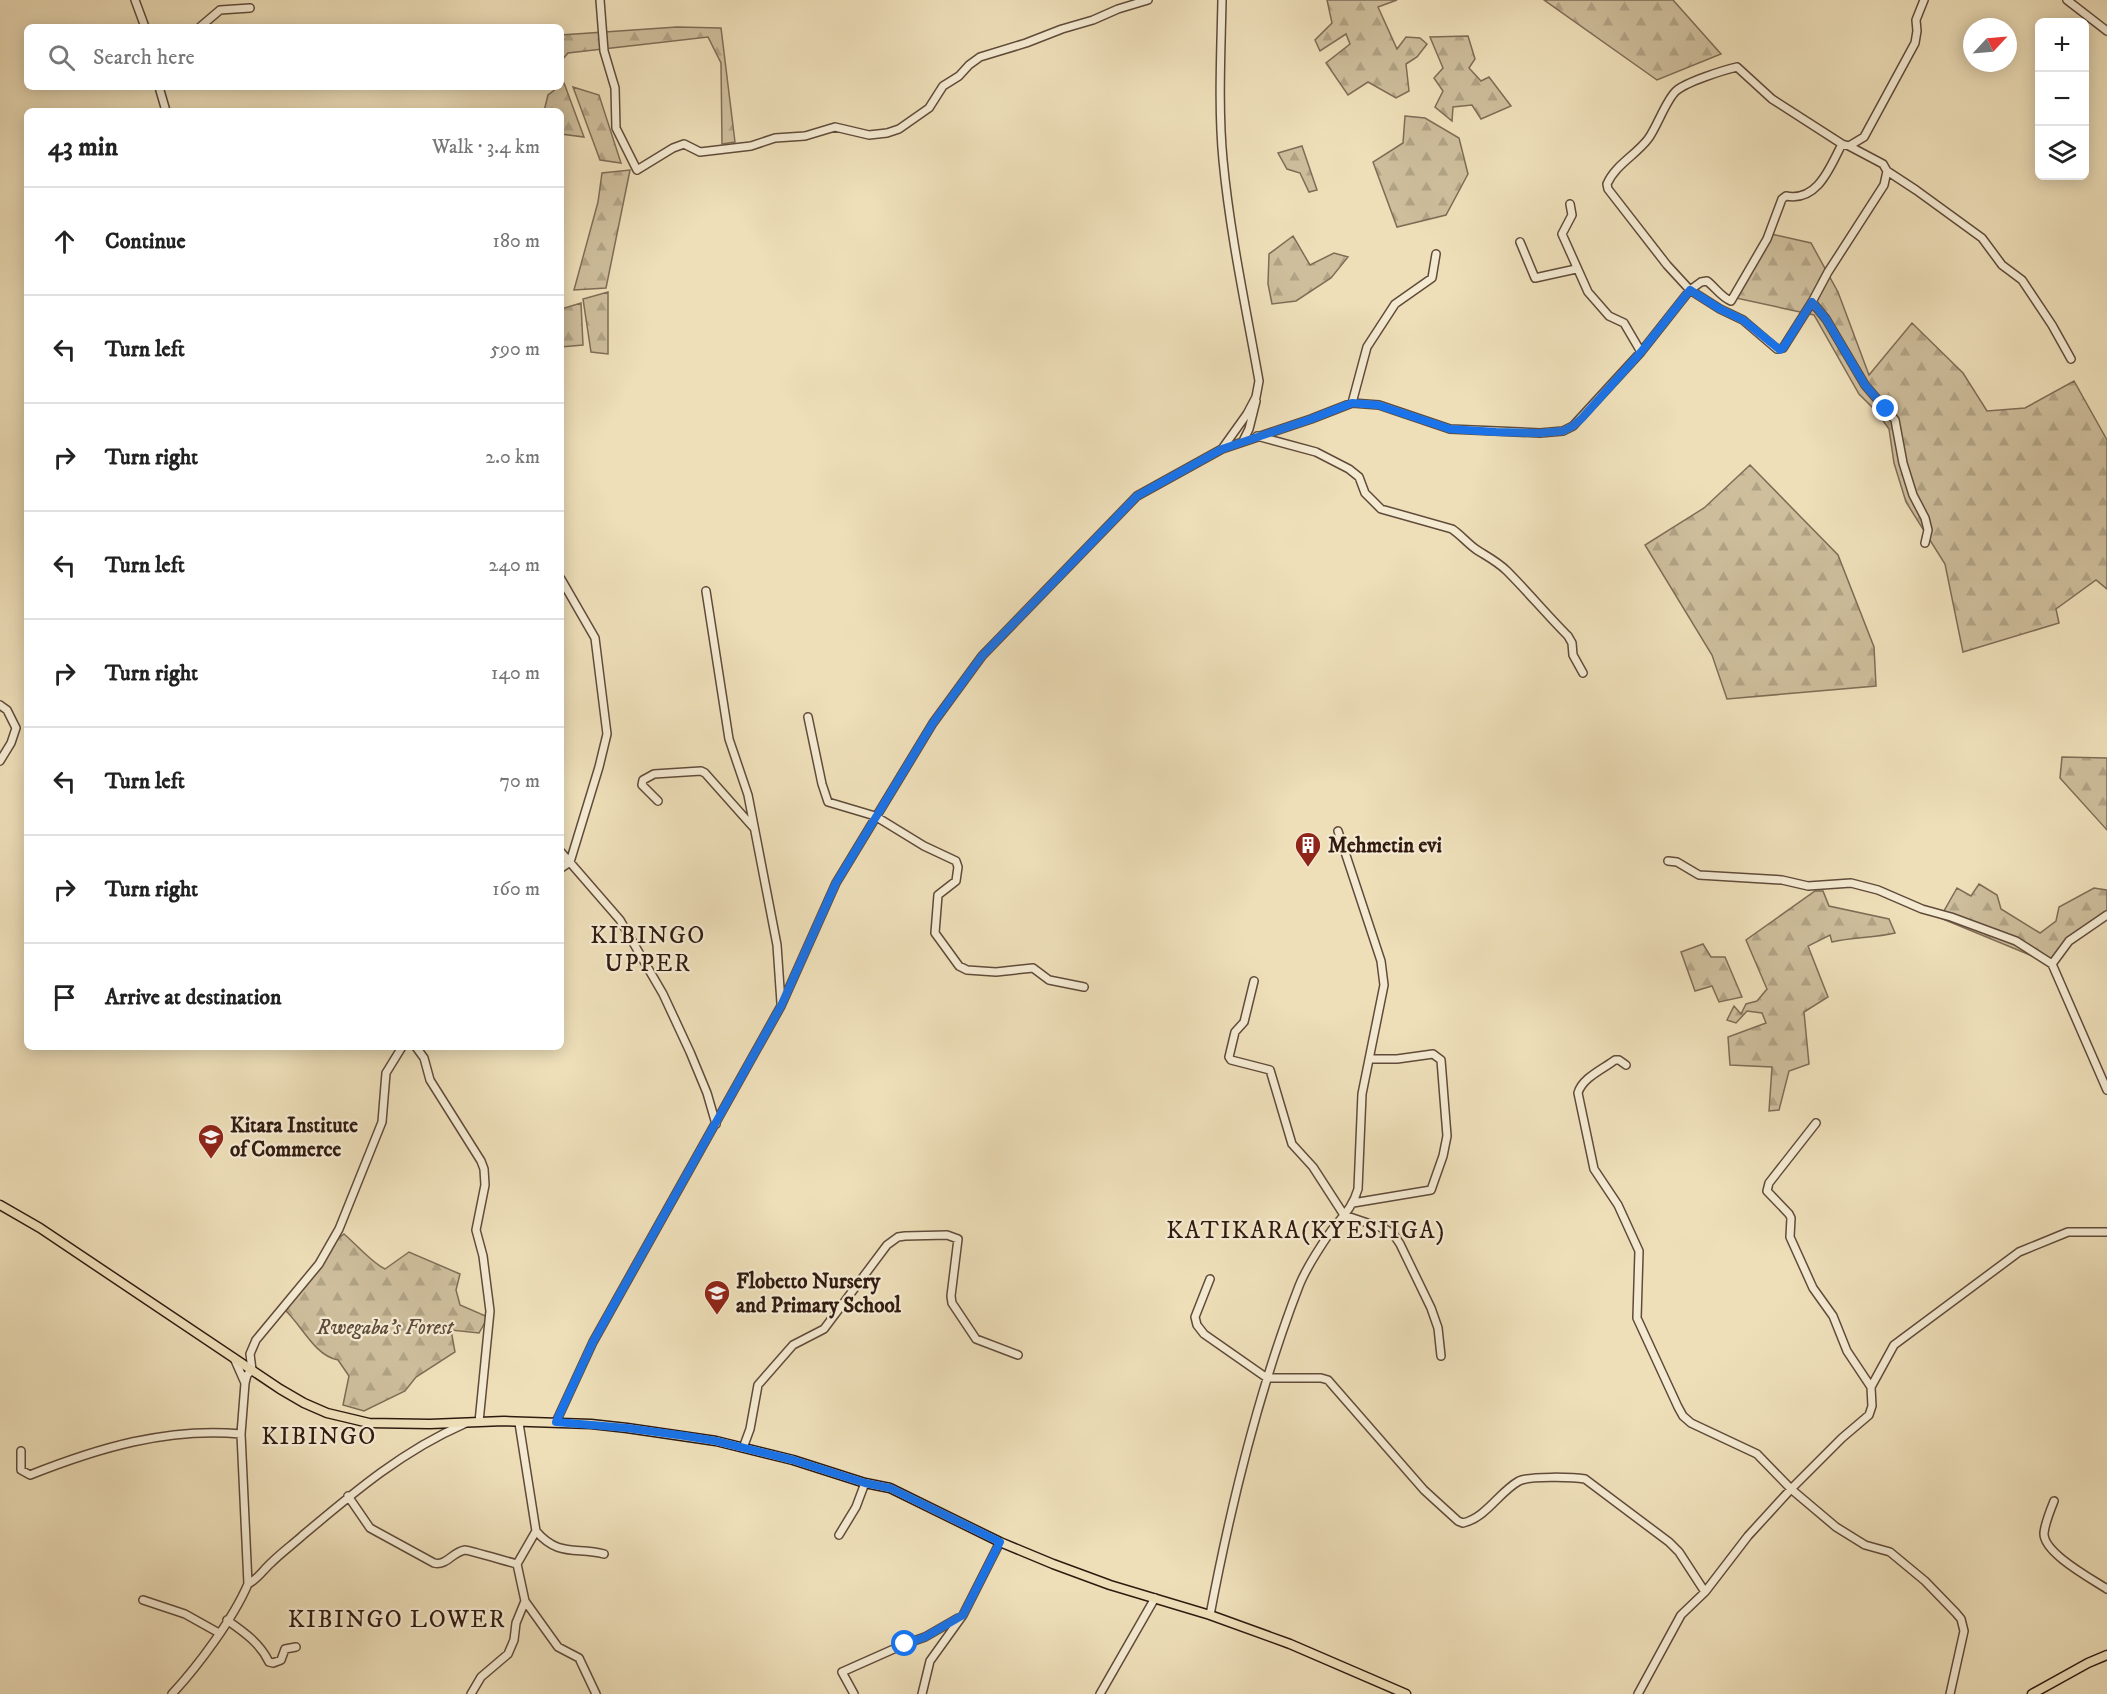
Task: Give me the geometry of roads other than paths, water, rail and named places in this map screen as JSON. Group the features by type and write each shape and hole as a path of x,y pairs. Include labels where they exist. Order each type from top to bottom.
{"main road":[{"path":"0,1205 40,1228 252,1370 304,1403 327,1413 348,1419 397,1424 556,1422 627,1428 716,1441 793,1460 865,1483 890,1488 1000,1542 1110,1585 1210,1615 1290,1644 1406,1694"},
{"path":"2032,1694 2107,1655"}],"street":[{"path":"135,0 144,24"},
{"path":"600,0 604,51 615,88 617,133 637,170 684,144 699,152 751,146 775,138 805,136 835,128 869,135 887,133 899,129 926,111 943,86 959,76 980,57 1026,44 1062,29 1148,0"},
{"path":"1222,0 1220,109 1227,201 1259,381 1252,417 1243,441"},
{"path":"556,1422 593,1342 781,1006 836,883 933,723 982,656 1137,496 1222,449 1352,403 1378,405 1450,429 1540,433 1563,431 1573,426 1641,352 1690,290 1701,282 1707,281 1718,290 1723,298 1731,301 1767,239 1782,199 1786,196 1794,198 1819,185 1845,145 1864,137 1915,43 1916,20 1924,0"},
{"path":"2067,0 2107,32"},
{"path":"204,24 220,10 250,8"},
{"path":"1887,171 1884,185 1780,350 1743,320 1690,290 1667,265 1608,189 1607,183 1648,139 1676,90 1737,67 1772,99 1845,145 1883,164 1887,171 1982,238 2002,265 2022,280 2071,359"},
{"path":"160,90 165,108"},
{"path":"1570,204 1572,216 1562,234 1576,268 1591,297 1609,316 1624,323 1641,352"},
{"path":"1520,242 1535,278 1576,268"},
{"path":"1352,403 1367,347 1395,304 1432,278 1436,254"},
{"path":"1812,302 1826,319 1865,385 1895,420 1903,463 1913,495 1925,518 1928,530 1924,543"},
{"path":"1222,449 1256,397"},
{"path":"1257,436 1316,452 1350,469 1359,477 1365,493 1381,508 1441,525 1459,533 1475,548 1495,560 1568,636 1572,643 1573,655 1583,673"},
{"path":"564,584 595,638 607,734 570,862 564,866"},
{"path":"706,591 731,750 748,795 777,945 781,1006"},
{"path":"0,705 7,710 16,728 0,761"},
{"path":"808,717 828,802 875,816 924,846 956,861 958,867 956,881 938,895 934,929 936,937 959,966 967,970 996,972 1033,968 1049,980 1084,987"},
{"path":"658,801 642,785 643,780 654,774 701,771 755,829"},
{"path":"1210,1615 1225,1532 1267,1377 1300,1283 1328,1237 1353,1203 1358,1190 1362,1094 1384,985 1378,950 1338,831"},
{"path":"564,855 624,926 663,994 699,1072 716,1125"},
{"path":"1668,861 1677,862 1699,874 1782,880 1808,885 1851,884 1878,890 1922,909 2016,941 2052,964 2107,1090"},
{"path":"2052,964 2069,941 2107,915"},
{"path":"1254,981 1244,1022 1234,1032 1229,1057 1234,1061 1270,1070 1292,1144 1313,1167 1344,1215 1385,1229 1394,1235 1431,1308 1438,1328 1441,1356"},
{"path":"172,1694 201,1660 238,1605 248,1584 241,1434 245,1383 247,1375 252,1370 250,1354 256,1340 319,1264 339,1229 382,1122 386,1073 400,1050"},
{"path":"418,1050 424,1058 430,1080 484,1169 485,1185 476,1230 484,1262 490,1320 479,1422"},
{"path":"1353,1203 1431,1190 1443,1156 1447,1136 1441,1060 1438,1056 1433,1054 1397,1059 1369,1059"},
{"path":"1626,1065 1616,1060 1585,1081 1578,1093 1594,1169 1618,1205 1639,1251 1636,1309 1641,1328 1683,1416 1691,1423 1757,1454 1791,1489 1836,1527 1859,1542 1890,1552 1925,1581 1956,1613 1961,1619 1964,1631 1950,1694"},
{"path":"1816,1123 1769,1183 1767,1191 1789,1214 1791,1218 1790,1237 1813,1288 1833,1316 1847,1351 1871,1387"},
{"path":"1638,1694 1681,1615 1705,1592 1748,1536 1791,1489 1842,1438 1869,1415 1872,1406 1871,1387 1890,1350 1898,1342 2019,1252 2068,1232 2107,1232"},
{"path":"743,1448 750,1429 758,1385 794,1344 824,1329 887,1245 898,1237 947,1235 958,1239 952,1303 976,1339 1018,1355"},
{"path":"1210,1279 1195,1317 1197,1325 1204,1334 1267,1377 1322,1378 1335,1385 1424,1490 1458,1521 1463,1523 1476,1518 1520,1480 1576,1477 1585,1479 1669,1542 1679,1552 1705,1592"},
{"path":"232,1356 245,1383"},
{"path":"248,1584 348,1496 416,1449 468,1422"},
{"path":"519,1423 536,1531 547,1543 558,1548 574,1552 604,1554"},
{"path":"21,1451 21,1470 30,1475 96,1450 157,1437 204,1433 241,1434"},
{"path":"839,1535 856,1507 865,1483"},
{"path":"348,1496 370,1528 434,1563 441,1563 467,1550 517,1564"},
{"path":"2054,1501 2044,1533 2048,1544 2073,1567 2107,1589"},
{"path":"536,1531 517,1564 525,1601 558,1647 579,1658 596,1694"},
{"path":"922,1694 930,1661 963,1615 1000,1542"},
{"path":"1100,1694 1155,1598"},
{"path":"143,1600 185,1614 219,1633"},
{"path":"471,1694 481,1677 508,1654 514,1640 516,1623 525,1601"},
{"path":"854,1694 842,1672 925,1637 963,1615"},
{"path":"227,1620 253,1640 269,1662 281,1660 285,1650 296,1647"}],"place":[{"name":"Mehmetin evi","path":"1308,868"},
{"name":"Kitara Institute of Commerce","path":"211,1160"},
{"name":"Flobetto Nursery and Primary School","path":"717,1316"}],"district":[{"name":"KIBINGO UPPER","path":"648,949"},
{"name":"KATIKARA(KYESIIGA)","path":"1306,1230"},
{"name":"KIBINGO","path":"319,1436"},
{"name":"KIBINGO LOWER","path":"397,1619"}],"park label":[{"name":"Rwegaba's Forest","path":"385,1327"}]}
